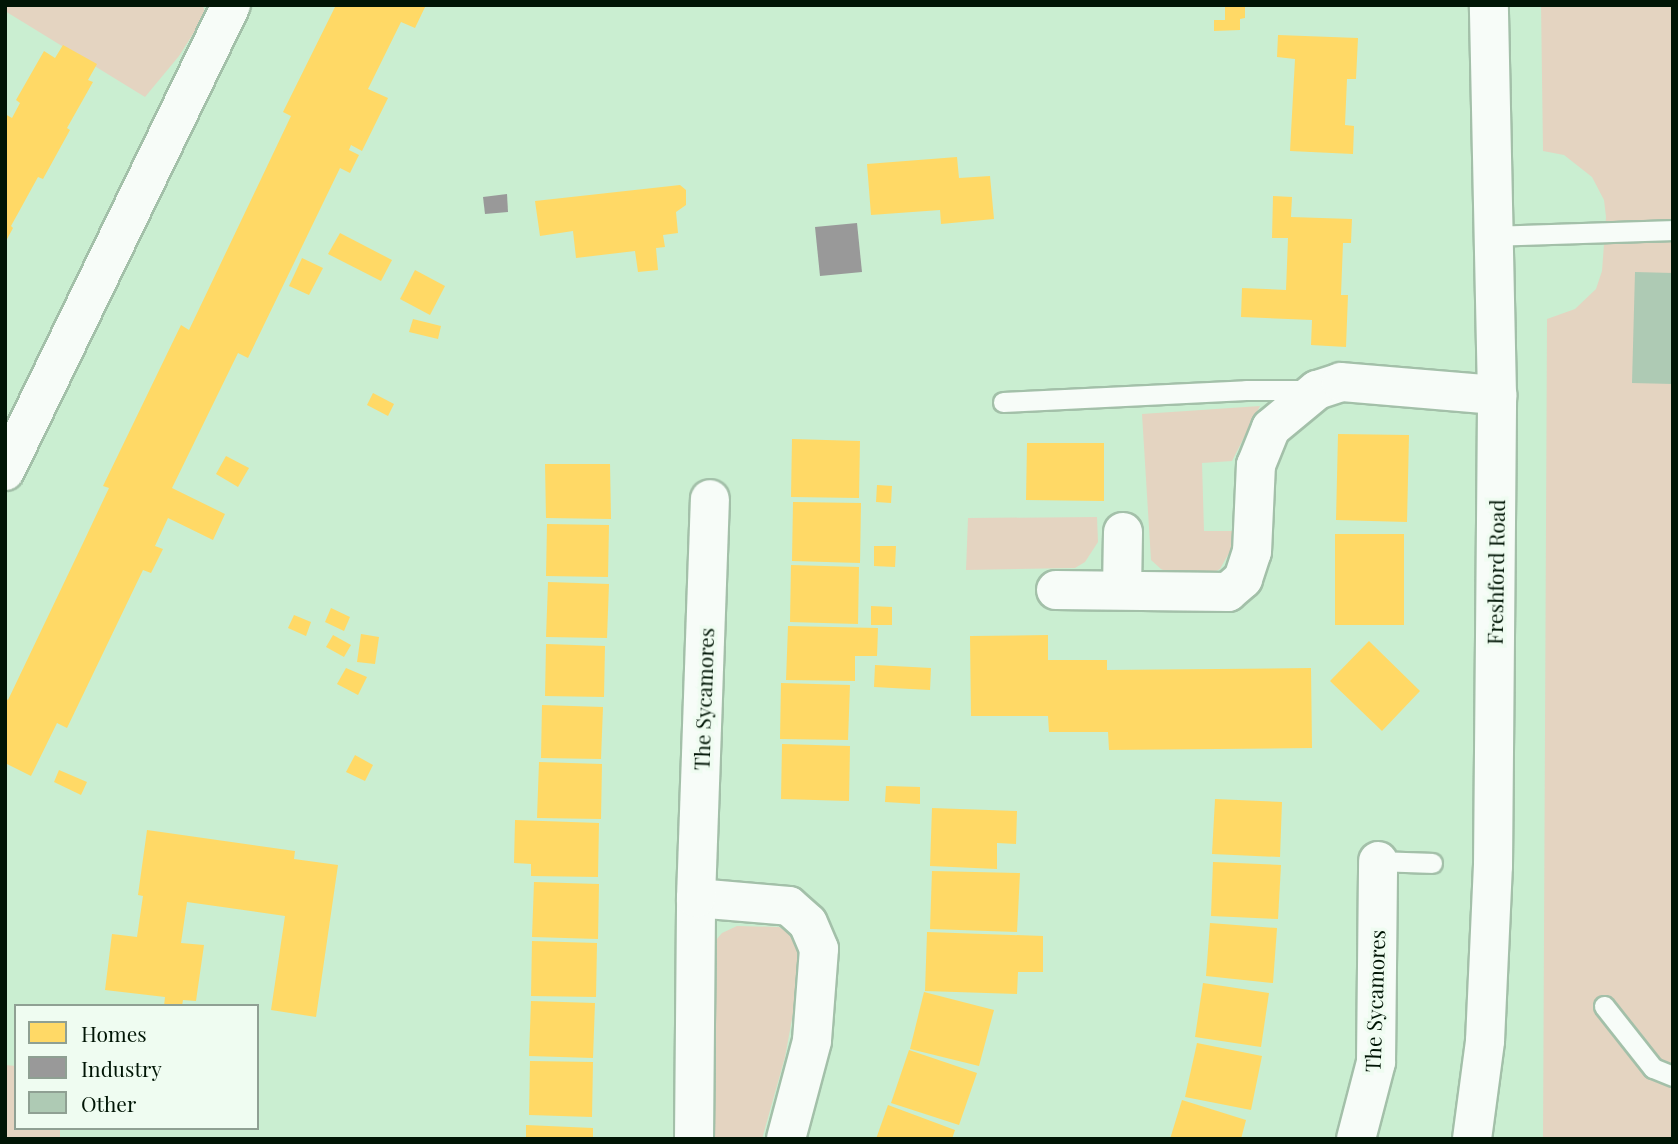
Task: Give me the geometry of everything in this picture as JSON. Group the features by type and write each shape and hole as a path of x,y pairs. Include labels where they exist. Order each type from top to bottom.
{"street":[{"path":"5,471 231,5"},
{"name":"Freshford Road","path":"1472,1139 1485,1041 1492,893 1497,395 1491,236 1489,5"},
{"path":"1056,590 1228,592 1243,579 1252,552 1256,465 1270,428 1317,390 1341,382 1497,395"},
{"name":"The Sycamores","path":"694,1139 696,898 710,499"},
{"path":"1122,590 1123,532"},
{"name":"The Sycamores","path":"1356,1139 1376,1062 1378,861"},
{"path":"696,898 789,906 808,923 819,949 812,1041 786,1139"}],"lane":[{"path":"1491,236 1673,230"},
{"path":"1003,402 1247,390 1317,390"},
{"path":"1378,861 1432,863"},
{"path":"1604,1006 1653,1068 1673,1076"}],"shaded area":[{"path":"5,5 203,5 205,15 179,56 145,97 5,11"},
{"path":"1541,5 1673,5 1673,1139 1543,1139 1547,319 1575,309 1596,289 1602,271 1606,217 1604,200 1592,177 1564,155 1543,151"},
{"path":"1260,406 1232,461 1202,463 1204,531 1233,531 1233,546 1220,569 1206,576 1172,574 1161,569 1151,560 1142,414"},
{"path":"1097,517 1098,542 1085,562 1075,568 966,570 968,518"},
{"path":"737,926 779,927 795,936 804,954 785,1057 762,1139 710,1139 711,946 722,933"},
{"path":"5,1065 14,1066 14,1130 60,1130 60,1139 5,1139"}],"building: Homes":[{"path":"336,5 426,5 415,28 401,22 368,89 388,98 362,151 351,145 349,150 359,155 350,173 340,168 248,358 238,353 172,488 225,514 213,540 168,518 155,546 163,549 151,573 143,570 67,728 57,723 31,776 5,763 5,698 8,700 84,541 109,488 103,486 181,325 189,330 291,116 283,112"},
{"path":"1225,5 1245,5 1245,18 1240,19 1240,30 1214,31 1214,20 1225,20"},
{"path":"1278,35 1358,38 1356,79 1347,79 1345,125 1354,126 1353,154 1290,151 1295,59 1277,57"},
{"path":"63,45 97,64 88,80 93,82 43,179 38,177 11,226 13,228 5,243 5,114 12,118 20,103 16,100 44,51 55,58"},
{"path":"957,157 959,178 990,176 994,219 941,224 940,210 871,215 867,164"},
{"path":"680,185 686,190 686,205 676,212 678,233 663,235 665,247 656,248 658,270 638,272 635,251 576,258 573,231 540,236 535,201"},
{"path":"1273,196 1292,197 1291,217 1352,219 1351,243 1343,243 1341,295 1348,295 1346,347 1311,345 1312,320 1241,317 1242,288 1286,290 1288,238 1272,238"},
{"path":"340,233 392,260 381,281 328,254"},
{"path":"302,258 323,268 309,295 289,286"},
{"path":"415,270 445,286 430,315 400,299"},
{"path":"413,319 441,326 438,339 409,332"},
{"path":"373,393 394,404 388,416 367,405"},
{"path":"1338,434 1409,435 1407,522 1336,520"},
{"path":"792,439 860,441 859,498 791,497"},
{"path":"1027,443 1104,443 1104,501 1026,500"},
{"path":"226,456 249,468 238,487 216,474"},
{"path":"545,464 610,464 611,519 546,518"},
{"path":"877,485 892,486 891,503 876,502"},
{"path":"793,502 861,503 860,563 792,561"},
{"path":"547,524 609,525 608,577 546,576"},
{"path":"1335,534 1404,534 1404,625 1335,625"},
{"path":"874,546 896,546 895,567 874,566"},
{"path":"791,565 859,567 858,624 790,622"},
{"path":"548,582 609,584 607,638 546,637"},
{"path":"871,606 892,607 892,625 871,625"},
{"path":"331,608 350,617 344,631 325,622"},
{"path":"294,615 311,622 306,636 288,628"},
{"path":"788,626 878,628 877,656 855,656 855,681 786,680"},
{"path":"361,634 379,637 375,664 357,662"},
{"path":"333,635 351,645 344,657 326,647"},
{"path":"1048,635 1048,660 1107,660 1107,670 1311,668 1312,748 1109,750 1108,732 1049,732 1048,716 971,716 970,636"},
{"path":"1369,641 1420,691 1382,731 1330,681"},
{"path":"546,644 605,646 604,697 545,696"},
{"path":"875,665 931,668 930,690 874,687"},
{"path":"346,668 367,677 358,695 337,684"},
{"path":"781,683 850,685 848,740 780,739"},
{"path":"542,705 603,707 601,759 541,758"},
{"path":"782,744 850,746 849,801 781,799"},
{"path":"355,755 373,765 365,781 346,772"},
{"path":"539,762 602,764 601,819 537,818"},
{"path":"59,770 87,782 81,795 54,782"},
{"path":"886,786 920,787 920,804 885,802"},
{"path":"1215,799 1282,802 1280,857 1212,854"},
{"path":"932,808 1017,811 1016,844 997,843 997,869 930,866"},
{"path":"515,820 599,823 598,877 531,876 531,864 514,863"},
{"path":"147,830 295,851 294,859 338,865 316,1017 271,1010 285,916 187,902 181,943 204,945 196,1001 183,1000 182,1004 164,1004 165,997 105,990 112,934 137,937 143,896 138,895"},
{"path":"1213,862 1281,865 1278,919 1211,916"},
{"path":"932,871 1020,873 1017,932 930,929"},
{"path":"534,882 599,884 598,939 532,937"},
{"path":"1210,923 1277,928 1273,983 1206,976"},
{"path":"927,932 1043,936 1043,972 1018,972 1017,994 925,991"},
{"path":"532,941 597,943 596,997 531,996"},
{"path":"1203,983 1269,993 1261,1047 1195,1037"},
{"path":"924,992 994,1010 979,1066 910,1049"},
{"path":"531,1001 595,1003 593,1058 529,1056"},
{"path":"1197,1043 1262,1056 1251,1110 1185,1097"},
{"path":"909,1050 977,1073 959,1125 891,1103"},
{"path":"530,1061 593,1062 592,1117 529,1115"},
{"path":"1182,1100 1246,1120 1241,1139 1170,1139"},
{"path":"888,1105 955,1130 952,1139 876,1139"},
{"path":"526,1125 593,1128 593,1139 526,1139"}],"building: Industry":[{"path":"507,194 508,212 485,214 483,197"},
{"path":"857,223 862,272 820,276 815,227"}],"building: Other":[{"path":"1635,272 1673,273 1673,384 1632,383"}]}
